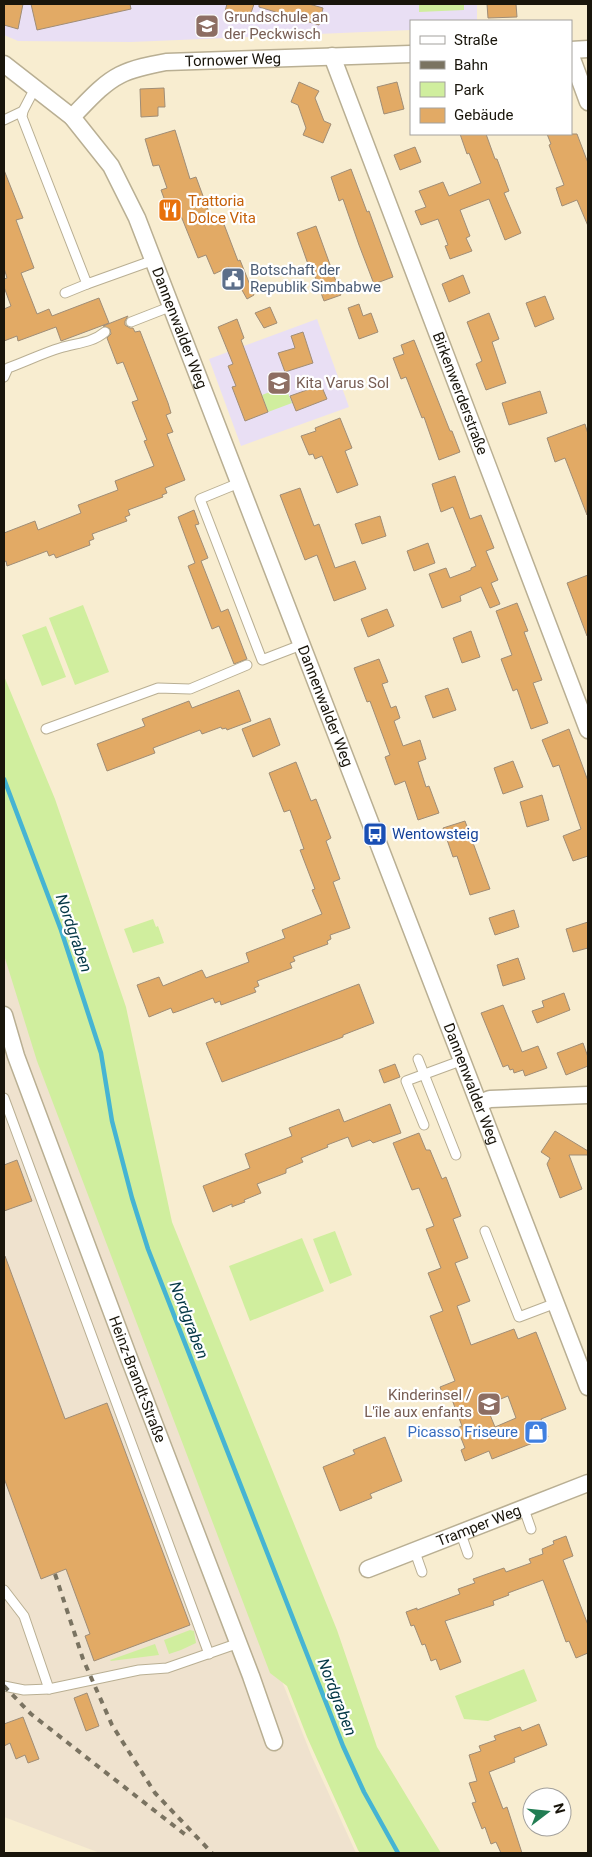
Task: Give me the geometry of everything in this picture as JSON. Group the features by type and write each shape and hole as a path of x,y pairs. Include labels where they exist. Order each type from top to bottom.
{"street":[{"path":"572,50 588,49"},
{"name":"Tornower Weg","path":"72,117 103,87 120,75 142,66 192,60 410,54"},
{"name":"Birkenwerderstraße","path":"332,56 588,730"},
{"path":"572,59 588,102"},
{"name":"Dannenwalder Weg","path":"4,64 72,117 111,166 137,218 588,1386"},
{"name":"Heinz-Brandt-Straße","path":"4,1015 16,1056 238,1642 274,1742"},
{"path":"479,1103 490,1099 588,1095"},
{"name":"Tramper Weg","path":"368,1569 588,1483"}],"lane":[{"path":"4,120 22,111 35,88"},
{"path":"22,111 24,122 87,284"},
{"path":"65,293 87,284 102,283 154,260"},
{"path":"131,322 172,306"},
{"path":"4,377 8,368 61,348 78,345 99,337 105,332"},
{"path":"240,484 200,498 262,660 301,644"},
{"path":"46,729 158,688 190,689 247,665"},
{"path":"418,1059 456,1156"},
{"path":"424,1125 406,1081 462,1060"},
{"path":"4,1098 209,1654"},
{"path":"485,1231 519,1317 556,1303"},
{"path":"524,1509 531,1529"},
{"path":"461,1534 468,1554"},
{"path":"415,1552 422,1572"},
{"path":"4,1590 24,1616 49,1688"},
{"path":"4,1686 24,1690 49,1688 139,1670 167,1668 238,1642"}],"shaded area":[{"name":"Grundschule an der Peckwisch","path":"4,4 477,4 477,20 410,20 410,30 131,42 18,41 4,35"},
{"name":"Kita Varus Sol","path":"317,319 349,407 241,446 209,359"},
{"path":"4,885 114,1257 312,1757 356,1853 100,1853 4,1817"}],"green space":[{"path":"419,4 464,4 464,10 419,12"},
{"path":"285,386 292,403 268,412 262,395"},
{"path":"83,605 109,672 75,685 49,618"},
{"path":"46,626 66,677 42,686 22,635"},
{"path":"4,676 55,799 126,1007 172,1222 337,1630 377,1747 441,1853 360,1853 358,1850 307,1737 287,1686 270,1673 37,1061 4,955"},
{"path":"153,919 156,927 158,926 164,943 133,953 124,929"},
{"path":"335,1231 352,1275 330,1284 313,1239"},
{"path":"302,1238 324,1291 250,1321 229,1266"},
{"path":"190,1630 194,1631 196,1643 169,1654 164,1640"},
{"path":"155,1644 159,1655 110,1660"},
{"path":"524,1669 537,1701 488,1721 464,1719 455,1696"}],"building":[{"path":"4,4 23,4 18,29 4,25"},
{"path":"31,4 130,4 131,9 37,30"},
{"path":"227,4 254,4 248,22 224,15"},
{"path":"259,4 309,4 323,8 319,25 259,7"},
{"path":"487,4 516,4 517,17 488,18"},
{"path":"299,82 319,91 315,98 324,121 331,124 323,143 303,135 306,128 298,105 291,102"},
{"path":"397,82 404,109 384,114 377,87"},
{"path":"164,88 165,107 158,107 158,116 141,117 140,89"},
{"path":"175,130 190,179 196,177 213,223 222,219 238,261 240,260 254,295 247,299 229,267 214,274 206,255 198,258 181,216 172,220 161,190 167,188 159,165 153,166 145,139"},
{"path":"577,134 588,163 588,226 577,200 562,206 556,188 564,185 549,145 551,144 547,135"},
{"path":"460,135 486,135 509,191 504,193 521,233 505,240 489,199 460,210 470,236 466,238 472,251 450,259 445,246 448,245 438,219 421,225 415,211 426,207 419,191 443,182 449,196 481,183 469,153 467,154"},
{"path":"415,147 421,162 400,170 394,155"},
{"path":"351,169 367,212 369,211 393,277 374,284 343,199 339,201 331,177"},
{"path":"4,170 23,218 16,220 34,268 21,273 37,314 49,309 52,316 99,298 109,323 61,341 56,327 18,341 17,336 4,341 4,309 11,306 4,287 4,279 7,278 4,268"},
{"path":"316,226 341,295 324,301 297,233"},
{"path":"463,275 470,293 449,302 442,284"},
{"path":"545,296 554,319 535,327 526,303"},
{"path":"359,304 363,316 371,313 378,332 359,339 348,308"},
{"path":"270,307 277,323 264,328 255,313"},
{"path":"489,313 499,339 492,342 506,383 486,390 476,364 482,361 467,322"},
{"path":"128,316 125,325 133,328 135,332 140,331 168,403 171,413 166,415 173,432 167,434 185,480 165,488 167,493 162,495 163,497 128,510 130,515 125,517 127,521 92,534 94,539 89,541 90,545 56,558 54,554 49,556 47,551 7,566 6,561 4,562 4,533 35,521 38,530 81,513 78,505 118,490 115,481 154,466 144,441 147,440 132,402 138,400 123,362 117,364 107,338 111,334 110,329 103,326"},
{"path":"237,319 244,338 241,340 268,412 245,421 232,387 236,386 228,366 233,364 218,327"},
{"path":"303,332 313,363 285,372 278,353 295,348 291,336"},
{"path":"414,340 460,452 439,460 424,417 422,418 406,377 401,379 393,358 404,354 401,345"},
{"path":"321,385 327,399 296,411 290,396"},
{"path":"540,391 547,413 509,425 502,403"},
{"path":"340,418 352,448 345,451 358,485 337,493 322,456 315,459 313,454 309,455 301,436 316,431 315,428"},
{"path":"585,424 588,434 587,515 565,458 555,462 547,438"},
{"path":"455,476 470,519 481,515 494,548 486,551 498,580 491,583 500,604 490,608 481,587 460,596 461,601 442,608 429,574 446,568 450,578 471,570 471,568 476,566 453,507 441,512 432,484"},
{"path":"300,488 314,526 319,524 335,568 355,561 366,589 334,601 317,555 305,560 280,495"},
{"path":"194,510 199,524 195,525 208,558 201,561 221,612 228,609 247,659 234,664 219,626 212,629 188,566 195,563 178,517"},
{"path":"380,516 386,536 362,544 355,524"},
{"path":"428,543 435,563 414,571 407,551"},
{"path":"588,575 588,636 587,636 567,583"},
{"path":"517,603 528,631 524,632 542,680 533,683 548,723 531,729 517,689 513,691 501,659 512,655 496,611"},
{"path":"387,609 394,626 368,637 361,619"},
{"path":"471,631 480,657 462,663 453,638"},
{"path":"379,659 388,682 382,684 391,708 396,706 400,718 394,721 403,746 420,740 426,759 418,762 426,787 429,786 439,813 418,820 405,781 395,785 385,757 390,755 370,701 367,702 354,668"},
{"path":"448,688 456,710 433,718 425,696"},
{"path":"239,690 251,721 227,730 221,727 202,734 200,730 153,748 155,753 107,771 97,744 145,726 142,719 189,701 192,708"},
{"path":"270,718 280,745 253,757 242,729"},
{"path":"569,729 588,781 588,856 573,861 563,836 581,829 559,765 553,767 542,740"},
{"path":"513,761 523,787 503,794 494,768"},
{"path":"296,762 311,801 316,799 331,838 326,841 340,879 333,882 350,928 330,935 331,939 327,941 328,944 293,957 295,961 290,963 292,968 257,981 259,986 254,988 256,992 221,1005 220,1001 215,1003 213,998 173,1013 171,1008 149,1017 137,985 159,977 163,986 202,970 206,978 249,962 246,953 285,938 282,930 322,914 312,890 315,889 300,850 304,849 290,810 284,812 269,773"},
{"path":"542,795 549,820 527,827 520,802"},
{"path":"465,821 490,889 470,895 457,856 453,857 443,828"},
{"path":"514,910 519,927 495,935 489,918"},
{"path":"588,922 588,948 573,952 566,929"},
{"path":"518,958 525,979 503,986 497,965"},
{"path":"359,984 374,1023 343,1035 343,1037 222,1082 206,1043"},
{"path":"564,993 570,1010 537,1023 532,1011 544,1007 542,1001"},
{"path":"503,1005 522,1052 538,1046 547,1068 525,1076 523,1070 514,1073 513,1069 510,1070 508,1065 503,1067 481,1013"},
{"path":"583,1043 588,1057 588,1066 566,1075 557,1053"},
{"path":"395,1064 400,1077 384,1083 379,1070"},
{"path":"390,1104 401,1133 373,1143 370,1140 352,1147 348,1137 327,1145 328,1147 301,1158 303,1162 286,1169 286,1173 257,1184 261,1193 244,1200 245,1202 232,1207 232,1204 213,1212 203,1186 250,1168 245,1154 292,1136 289,1128 339,1109 344,1122"},
{"path":"555,1131 588,1151 588,1155 569,1155 582,1189 560,1198 547,1164 550,1158 541,1152"},
{"path":"419,1133 426,1150 430,1150 442,1179 446,1177 461,1216 453,1219 468,1258 455,1263 470,1301 457,1306 471,1345 514,1329 518,1339 536,1332 566,1409 541,1419 548,1437 492,1459 489,1451 465,1461 461,1450 465,1448 457,1428 462,1426 451,1397 445,1400 440,1387 455,1381 430,1316 443,1311 428,1273 441,1268 426,1229 434,1226 419,1188 412,1190 393,1143","holes":["508,1396 516,1418 495,1427 486,1405"]},
{"path":"17,1160 32,1201 4,1211 4,1165"},
{"path":"4,1256 65,1419 107,1403 190,1625 94,1661 85,1636 90,1634 66,1569 41,1579 4,1478"},
{"path":"385,1437 402,1481 370,1494 372,1498 340,1511 323,1467 355,1454 353,1450"},
{"path":"566,1536 573,1556 563,1560 588,1625 588,1653 576,1658 569,1641 566,1642 543,1580 508,1593 509,1595 493,1601 494,1605 445,1621 461,1662 440,1670 436,1659 431,1661 425,1644 422,1645 414,1625 411,1626 406,1612 417,1608 417,1610 460,1594 458,1589 475,1583 473,1579 504,1568 506,1572 531,1563 529,1559 543,1554 542,1549 554,1544 553,1541"},
{"path":"87,1693 99,1726 86,1731 74,1698"},
{"path":"23,1717 39,1759 28,1763 25,1755 16,1759 10,1743 4,1746 4,1724"},
{"path":"539,1724 547,1745 514,1758 515,1762 489,1772 503,1809 507,1807 522,1853 501,1853 496,1842 491,1844 485,1827 482,1829 472,1803 476,1802 469,1783 477,1781 469,1755 481,1751 479,1746 496,1740 494,1736 520,1727 522,1731"}],"waterway":[{"name":"Nordgraben","path":"4,779 61,930 101,1053 112,1121 132,1198 148,1249 343,1746 364,1792 398,1853"}],"railway":[{"path":"55,1574 83,1659 112,1725 155,1793 212,1853"},
{"path":"4,1686 31,1714 187,1836"}],"place":[{"name":"Grundschule an der Peckwisch","path":"207,26"},
{"name":"Trattoria Dolce Vita","path":"170,210"},
{"name":"Botschaft der Republik Simbabwe","path":"233,279"},
{"name":"Kita Varus Sol","path":"279,383"},
{"name":"Wentowsteig","path":"375,834"},
{"name":"Kinderinsel / L'île aux enfants","path":"489,1404"},
{"name":"Picasso Friseure","path":"536,1432"}]}
